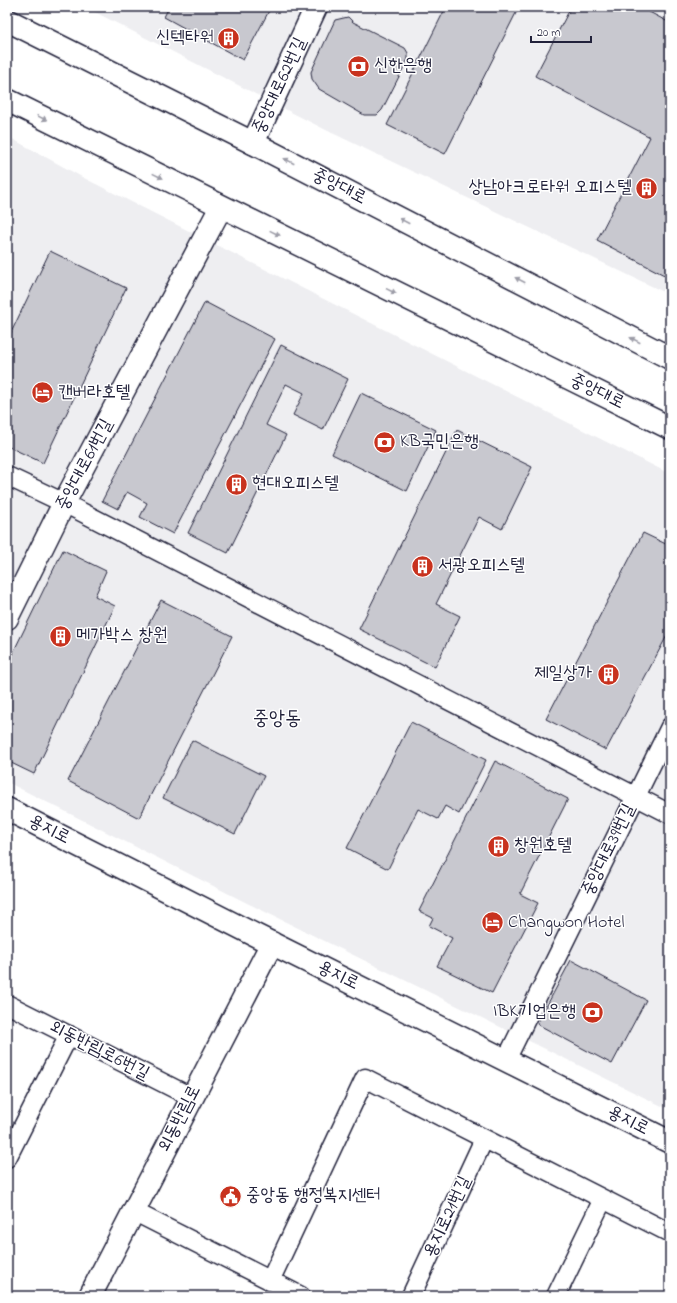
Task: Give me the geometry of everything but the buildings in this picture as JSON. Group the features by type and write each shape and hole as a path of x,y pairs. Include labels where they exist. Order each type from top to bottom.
{"main road":[{"name":"중앙대로62번길","path":"253,143 316,7"},
{"name":"중앙대로","path":"7,20 253,143 670,358"},
{"name":"중앙대로","path":"7,100 670,428"},
{"name":"중앙대로61번길","path":"7,618 64,503 221,207"},
{"name":"용지로","path":"7,809 670,1142"},
{"name":"외동반림로","path":"90,1296 191,1097 272,943"}],"street":[{"path":"7,476 64,503 670,814"},
{"name":"중앙대로39번길","path":"506,1060 670,728"},
{"name":"외동반림로6번길","path":"7,1004 191,1097"},
{"path":"7,1158 69,1035"},
{"path":"270,1281 365,1078 670,1233"},
{"name":"용지로21번길","path":"411,1296 484,1139"},
{"path":"556,1296 603,1199"},
{"path":"133,1211 301,1296"}],"shaded area":[{"path":"85,7 670,7 670,295 326,130"},
{"path":"7,136 82,177 670,474 670,1110 247,903 7,782"}],"place":[{"name":"신텍타워","path":"229,38"},
{"name":"신한은행","path":"359,66"},
{"name":"상남아크로타워 오피스텔","path":"647,188"},
{"name":"캔버라호텔","path":"42,393"},
{"name":"KB국민은행","path":"384,442"},
{"name":"현대오피스텔","path":"237,484"},
{"name":"서광오피스텔","path":"422,566"},
{"name":"메가박스 창원","path":"61,636"},
{"name":"제일상가","path":"608,674"},
{"name":"창원호텔","path":"498,846"},
{"name":"Changwon Hotel","path":"493,923"},
{"name":"IBK기업은행","path":"592,1012"},
{"name":"중앙동 행정복지센터","path":"230,1196"}],"district":[{"name":"중앙동","path":"277,719"}]}
